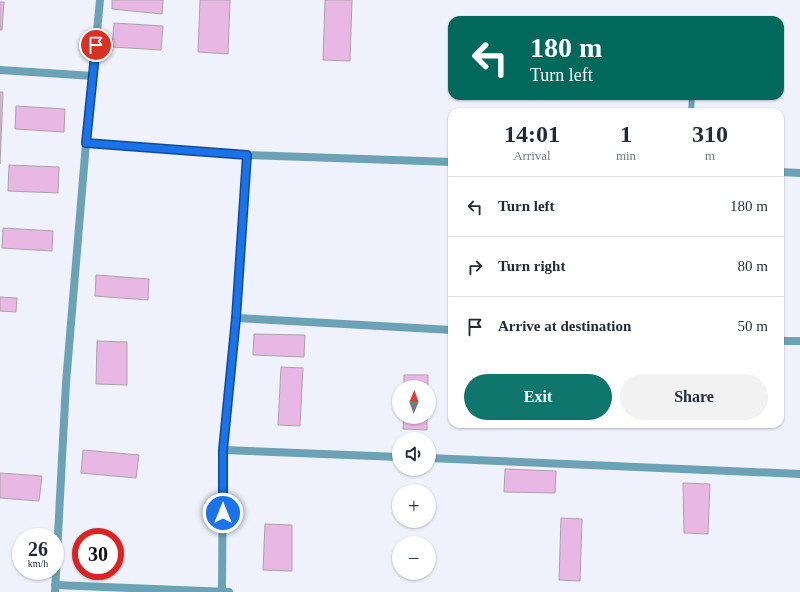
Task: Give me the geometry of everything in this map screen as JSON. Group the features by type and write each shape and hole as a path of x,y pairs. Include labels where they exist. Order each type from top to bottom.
{"street":[{"path":"100,0 86,143 66,383 55,588 229,592"},
{"path":"0,70 93,76"},
{"path":"86,143 247,155 448,162"},
{"path":"222,592 223,450 236,318 247,155"},
{"path":"784,172 800,173"},
{"path":"236,318 448,330"},
{"path":"784,341 800,341"},
{"path":"223,450 392,457"},
{"path":"436,458 800,474"}],"building":[{"path":"112,0 163,0 162,14 112,9"},
{"path":"200,0 230,0 228,54 198,52"},
{"path":"325,0 352,0 350,61 323,60"},
{"path":"0,2 4,2 2,30 0,30"},
{"path":"114,23 163,26 161,50 112,47"},
{"path":"0,92 3,92 0,164"},
{"path":"16,106 65,109 64,132 15,129"},
{"path":"9,165 59,167 58,193 8,191"},
{"path":"3,228 53,231 52,251 2,248"},
{"path":"96,275 149,279 148,300 95,296"},
{"path":"0,297 17,298 16,312 0,311"},
{"path":"254,334 305,335 304,357 253,355"},
{"path":"97,341 127,342 127,385 96,384"},
{"path":"281,367 303,368 300,426 278,425"},
{"path":"404,375 428,375 428,380 404,380"},
{"path":"403,424 427,424 427,430 403,429"},
{"path":"83,450 139,455 136,478 81,473"},
{"path":"505,469 556,471 555,493 504,492"},
{"path":"0,473 42,476 39,501 0,498"},
{"path":"683,483 710,484 708,534 684,533"},
{"path":"561,518 582,519 580,581 559,580"},
{"path":"265,524 292,525 292,571 263,570"}],"route":[{"path":"96,45 86,143 247,155 236,318 223,450 223,513"}]}
